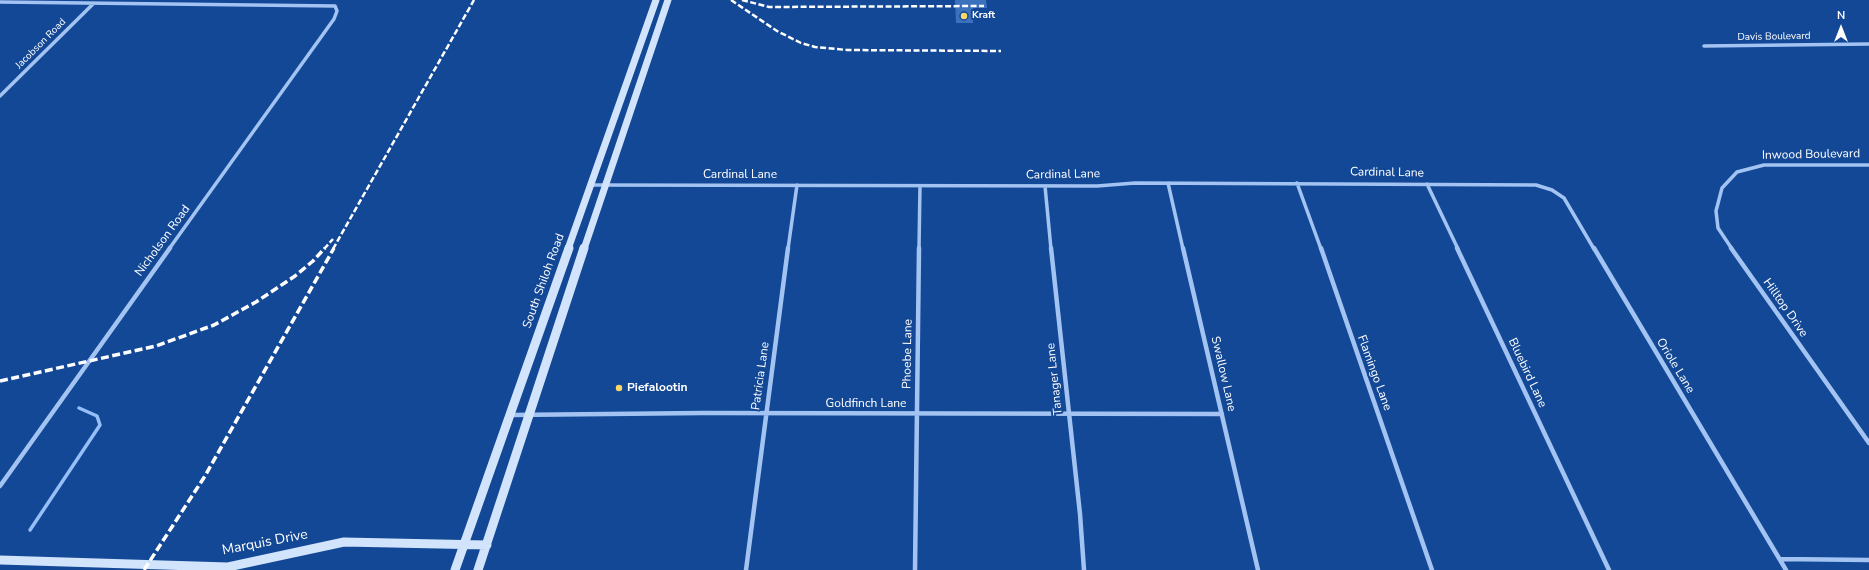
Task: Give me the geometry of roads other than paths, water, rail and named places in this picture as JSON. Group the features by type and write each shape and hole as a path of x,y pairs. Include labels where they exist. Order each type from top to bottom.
{"main road":[{"name":"South Shiloh Road","path":"455,570 656,0"},
{"path":"478,570 605,185 668,0"},
{"name":"Marquis Drive","path":"0,560 228,566 344,542 487,545"}],"street":[{"path":"0,2 94,3"},
{"name":"Nicholson Road","path":"0,486 334,19 337,11 335,6 94,3"},
{"name":"Jacobson Road","path":"0,96 94,3"},
{"name":"Davis Boulevard","path":"1704,46 1869,44"},
{"name":"Inwood Boulevard","path":"1732,178 1737,172 1764,164 1869,165"},
{"name":"Hilltop Drive","path":"1732,178 1722,188 1716,211 1718,228 1757,286 1869,443"},
{"name":"Cardinal Lane","path":"591,185 1045,186 1168,183 1536,185"},
{"name":"Swallow Lane","path":"1168,183 1258,570"},
{"name":"Flamingo Lane","path":"1296,183 1332,278 1357,355 1432,570"},
{"name":"Bluebird Lane","path":"1427,184 1608,570"},
{"name":"Patricia Lane","path":"746,570 797,185"},
{"name":"Oriole Lane","path":"1536,185 1552,190 1564,198 1786,570"},
{"name":"Phoebe Lane","path":"915,570 920,186"},
{"name":"Tanager Lane","path":"1045,186 1068,415 1080,514 1084,570"},
{"name":"Goldfinch Lane","path":"509,415 917,413 1068,415 1222,414"},
{"path":"1780,559 1869,560"}],"waterway":[{"path":"30,530 100,425 97,416 79,408"}],"railway":[{"path":"333,249 474,0"},
{"path":"731,0 777,31 801,43 815,47 847,50 1001,51"},
{"path":"742,0 769,7 984,6"},
{"path":"324,249 333,239"},
{"path":"0,381 156,346 214,325 256,302 295,276 313,261 325,248"},
{"path":"144,570 205,476 334,248"}],"place":[{"name":"Kraft","path":"964,16"},
{"name":"Piefalootin","path":"619,388"}]}
